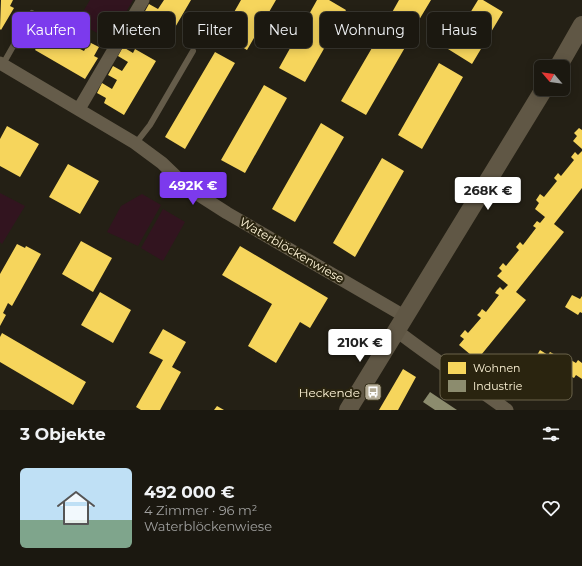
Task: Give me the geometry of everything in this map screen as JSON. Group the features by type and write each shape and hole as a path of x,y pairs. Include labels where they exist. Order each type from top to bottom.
{"main road":[{"path":"562,60 582,26"},
{"path":"348,410 402,324 540,96"}],"street":[{"path":"79,109 144,0"},
{"name":"Waterblöckenwiese","path":"2,64 136,143 162,163 188,188 402,324 435,360 440,363"},
{"name":"Waterblöckenwiese","path":"493,400 507,410"}],"lane":[{"path":"2,64 12,47"},
{"path":"136,143 150,125 193,51"}],"shaded area":[{"path":"90,0 133,0 126,12 98,12 98,33 90,29 90,12 83,12"},
{"path":"0,193 25,206 2,244 0,242"},
{"path":"142,194 161,205 138,246 107,232 121,206"},
{"path":"163,209 185,222 163,261 141,248"}],"building: Wohnen":[{"path":"1,0 13,0 10,6 14,8 1,30 0,29"},
{"path":"164,0 191,0 175,27 175,12 145,12 149,4 158,9"},
{"path":"241,0 276,0 269,12 255,12 255,36 247,50 244,48 247,48 247,12 234,12"},
{"path":"317,0 329,0 346,10 345,12 320,12 320,48 324,48 305,82 279,68 290,48 312,48 312,12 310,12"},
{"path":"399,0 431,0 419,20 419,12 392,12"},
{"path":"478,0 483,0 503,12 491,32 491,12 471,12"},
{"path":"90,42 98,46 94,56 98,58 85,79 35,50 36,48 78,48 84,51 86,48 90,48"},
{"path":"122,48 133,53 135,49 156,61 124,115 104,103 106,98 97,93 102,83 112,89 117,80 108,75 113,66 122,71 128,62 118,56"},
{"path":"372,48 405,48 366,115 341,101"},
{"path":"449,48 482,48 472,64"},
{"path":"215,52 235,63 185,149 165,137"},
{"path":"439,63 463,77 422,149 398,135"},
{"path":"264,85 287,98 245,173 221,160"},
{"path":"321,123 344,137 295,222 272,209"},
{"path":"7,126 39,144 20,177 0,166 0,139"},
{"path":"579,128 582,130 582,149 573,141 577,136 574,133"},
{"path":"582,151 582,188 554,224 564,232 516,292 526,300 482,354 470,354 459,345 464,339 460,336 465,330 468,333 481,318 477,315 482,309 486,312 499,295 495,293 497,290 500,287 503,290 508,285 497,276 502,271 499,268 503,263 506,266 519,250 516,247 520,242 523,245 536,228 533,226 537,221 540,223 545,217 535,209 539,203 536,200 540,194 544,197 557,181 554,178 558,173 561,176 574,160 571,157 575,152 578,155"},
{"path":"382,158 404,171 355,257 333,243"},
{"path":"68,164 99,181 80,214 49,197"},
{"path":"81,241 112,258 93,292 62,274"},
{"path":"17,244 25,248 26,246 41,254 12,306 8,303 3,313 6,315 0,326 0,274"},
{"path":"240,246 328,298 310,328 300,322 276,363 248,346 272,304 222,275"},
{"path":"100,292 131,310 113,343 81,325"},
{"path":"572,295 580,299 582,296 582,313 580,312 578,315 565,307"},
{"path":"163,329 186,342 172,367 181,372 160,410 141,410 136,407 163,360 149,353"},
{"path":"2,333 86,382 73,405 0,362 0,337"},
{"path":"540,350 546,354 538,354"},
{"path":"578,360 582,363 582,379 576,375 574,378 572,377 572,361 576,363"},
{"path":"403,369 416,377 398,410 379,410"},
{"path":"217,406 224,410 214,410"}],"building: Industrie":[{"path":"430,392 457,410 435,410 423,402"}],"place":[{"name":"Heckende","path":"373,392"}]}
